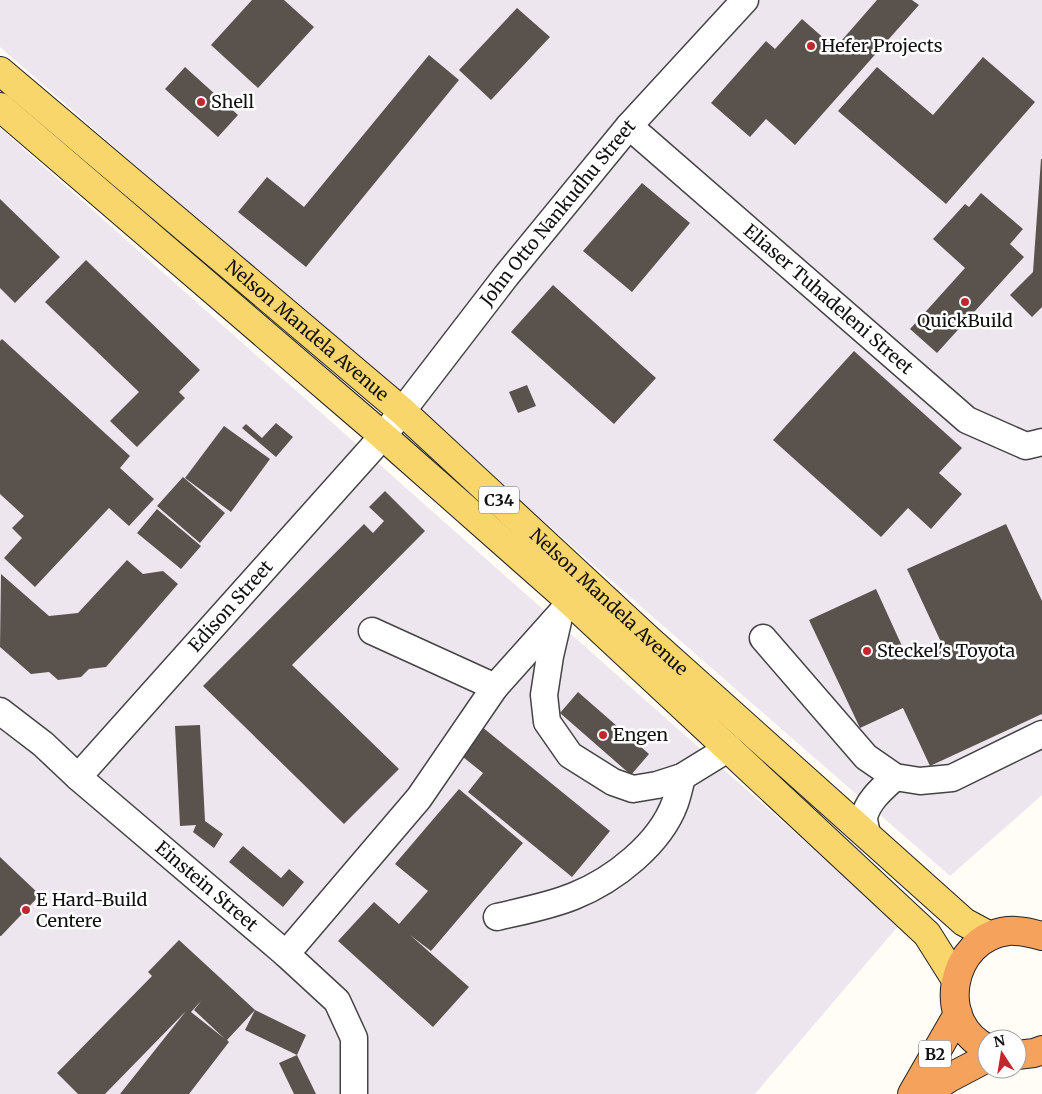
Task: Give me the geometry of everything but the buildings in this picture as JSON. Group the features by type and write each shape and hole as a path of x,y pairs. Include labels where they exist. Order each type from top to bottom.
{"highway":[{"path":"977,1041 967,1031 954,1003 956,980 960,966 978,944 990,936 1007,931 1036,930"},
{"name":"B2","path":"912,1094 958,1014"},
{"path":"1027,1054 1042,1050"},
{"name":"B2","path":"925,1094 949,1078 977,1063"}],"main road":[{"name":"Nelson Mandela Avenue","path":"0,71 402,412 648,639 964,922 990,936"},
{"name":"Nelson Mandela Avenue","path":"0,107 383,436 565,609 729,748 927,934 956,980"}],"street":[{"name":"John Otto Nankudhu Street","path":"383,436 506,276 629,126 745,0"},
{"name":"Eliaser Tuhadeleni Street","path":"629,126 967,420 1026,446 1042,442"},
{"name":"Edison Street","path":"78,777 383,436"},
{"path":"286,954 419,798 495,687 565,609"},
{"path":"565,609 550,656 544,695 547,722 570,755 613,782 633,789 682,777 729,748"},
{"path":"372,630 495,687"},
{"path":"763,638 866,757 895,777 920,781 952,778 1042,734"},
{"name":"Einstein Street","path":"0,711 43,744 78,777 286,954 337,1001 354,1038 354,1094"},
{"path":"497,917 574,896 612,876 637,855 661,830 675,803 682,777"},
{"path":"867,834 864,819 868,807 874,797 895,777"}],"shaded area":[{"path":"0,0 1042,0 1042,795 950,876 0,47"},
{"path":"0,128 899,925 755,1094 0,1094"}],"place":[{"name":"Hefer Projects","path":"811,46"},
{"name":"Shell","path":"201,102"},
{"name":"QuickBuild","path":"965,302"},
{"name":"Steckel's Toyota","path":"867,651"},
{"name":"Engen","path":"603,735"},
{"name":"E Hard-Build Centere","path":"26,910"}]}
